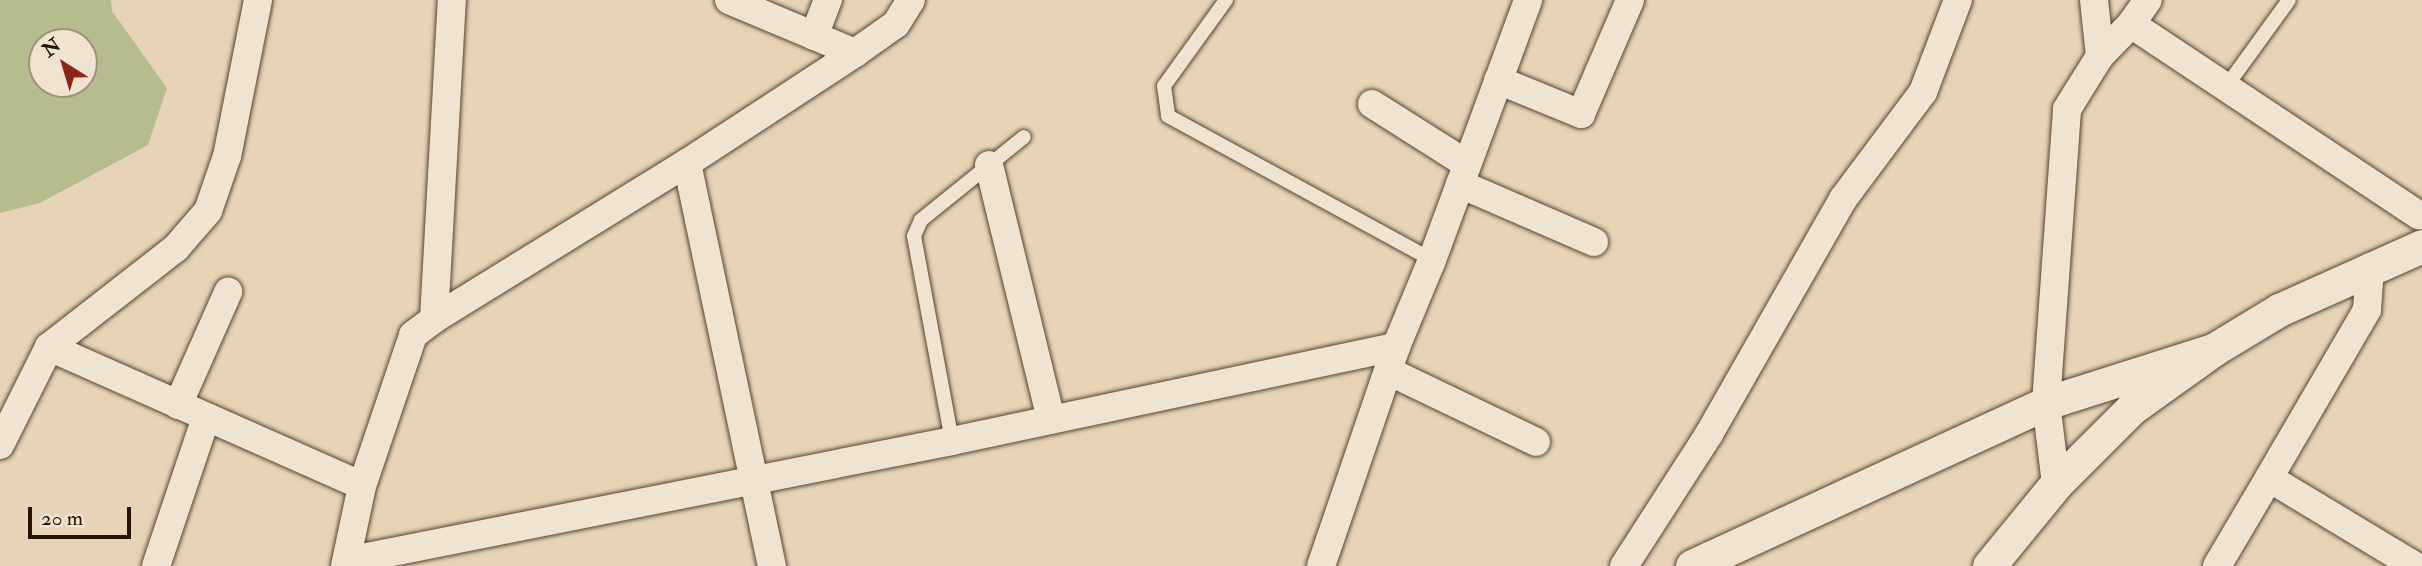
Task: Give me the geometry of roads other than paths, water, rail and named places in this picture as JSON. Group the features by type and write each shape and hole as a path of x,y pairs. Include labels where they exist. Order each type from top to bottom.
{"street":[{"path":"0,444 49,347 176,248 208,211 227,156 258,0"},
{"path":"434,318 452,0"},
{"path":"729,0 855,52"},
{"path":"814,36 828,0"},
{"path":"911,0 895,24 855,52 687,163 434,318 413,335 362,486 346,564 1051,420 1392,359 1536,442"},
{"path":"1321,566 1392,359 1432,260 1528,0"},
{"path":"1498,80 1581,114 1630,0"},
{"path":"1624,566 1709,433 1843,199 1923,92 1958,0"},
{"path":"2094,0 2100,56"},
{"path":"2056,484 2046,403 2067,109 2100,56 2131,24 2148,0"},
{"path":"1989,566 2056,484 2132,408 2213,350 2279,310 2370,267 2421,223 2131,24"},
{"path":"1372,104 1464,174 1594,242"},
{"path":"687,163 772,566"},
{"path":"989,165 1051,420"},
{"path":"2217,566 2367,310 2370,267"},
{"path":"178,405 228,292"},
{"path":"49,347 362,486"},
{"path":"1692,566 2046,403 2213,350"},
{"path":"156,566 206,417"},
{"path":"2269,478 2415,566"}],"lane":[{"path":"1226,0 1164,86 1168,116 1432,260"},
{"path":"2226,87 2289,0"},
{"path":"952,441 914,236 921,220 1024,137"}]}
